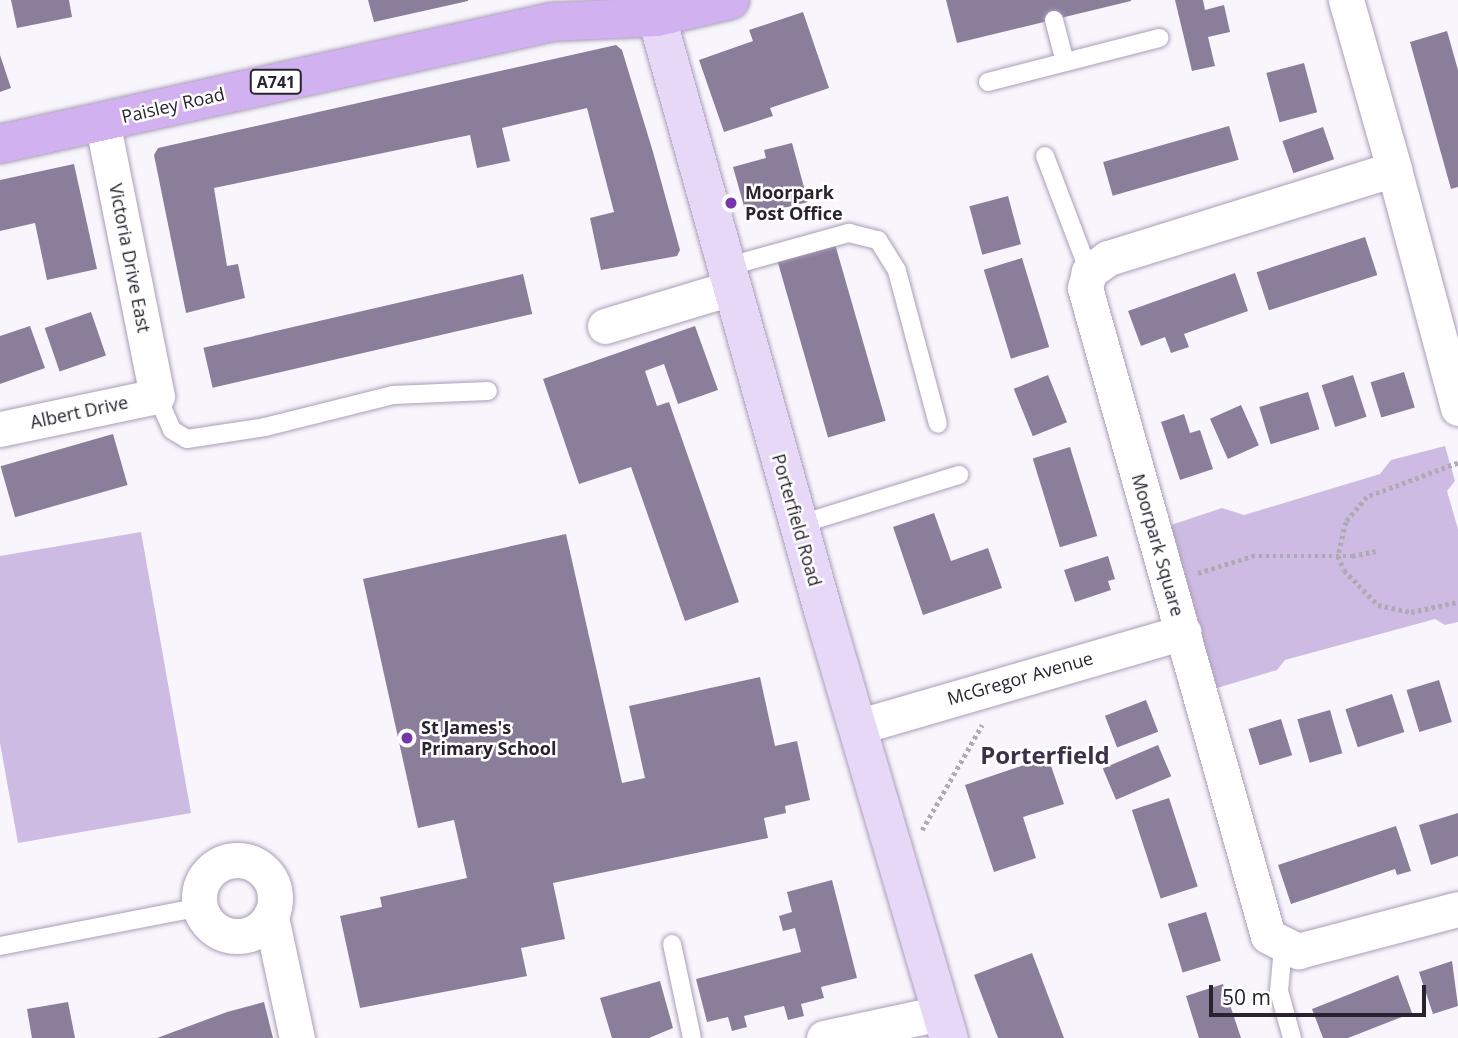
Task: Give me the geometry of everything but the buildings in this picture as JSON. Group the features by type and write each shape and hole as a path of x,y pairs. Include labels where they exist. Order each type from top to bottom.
{"main road":[{"name":"Paisley Road","path":"0,144 601,0"},
{"name":"Paisley Road","path":"548,11 654,8 730,0"}],"street":[{"path":"1346,0 1458,408"},
{"name":"Porterfield Road","path":"654,8 798,524 945,1025"},
{"name":"Victoria Drive East","path":"102,121 157,396"},
{"path":"1089,272 1108,258 1394,169"},
{"name":"Moorpark Square","path":"1089,272 1086,288 1268,936 1283,947"},
{"path":"605,326 728,278"},
{"name":"Albert Drive","path":"0,429 157,396"},
{"name":"McGregor Avenue","path":"857,727 1183,632"},
{"path":"242,859 254,863 272,880 276,905 271,917 252,934 239,937 214,929 200,907 202,883 208,872 229,860 242,859"},
{"path":"1283,947 1298,951 1458,909"},
{"path":"271,917 297,1038"},
{"path":"824,1038 945,1025"}],"lane":[{"path":"1054,20 1065,62"},
{"path":"988,82 1159,38"},
{"path":"1045,156 1089,272"},
{"path":"728,278 849,233 878,240 897,271 938,424"},
{"path":"157,396 172,430 187,439 265,427 393,395 488,391"},
{"path":"798,524 959,475"},
{"path":"0,946 200,907"},
{"path":"672,944 692,1038"},
{"path":"1283,947 1279,990 1292,1038"}],"path":[{"path":"1458,463 1367,497 1346,522 1338,556 1344,570 1378,605 1411,612 1458,602"},
{"path":"1167,583 1252,556 1338,556 1375,551"},
{"path":"900,871 1006,682"}],"shaded area":[{"path":"1445,446 1455,481 1447,491 1458,529 1458,622 1445,625 1435,619 1285,660 1277,670 1217,688 1171,525 1222,508 1244,515 1380,474 1391,460"},
{"path":"141,532 191,813 18,843 0,743 0,556"}],"place":[{"name":"Moorpark Post Office","path":"731,203"},
{"name":"St James's Primary School","path":"407,738"}],"district":[{"name":"Porterfield","path":"1045,755"}]}
